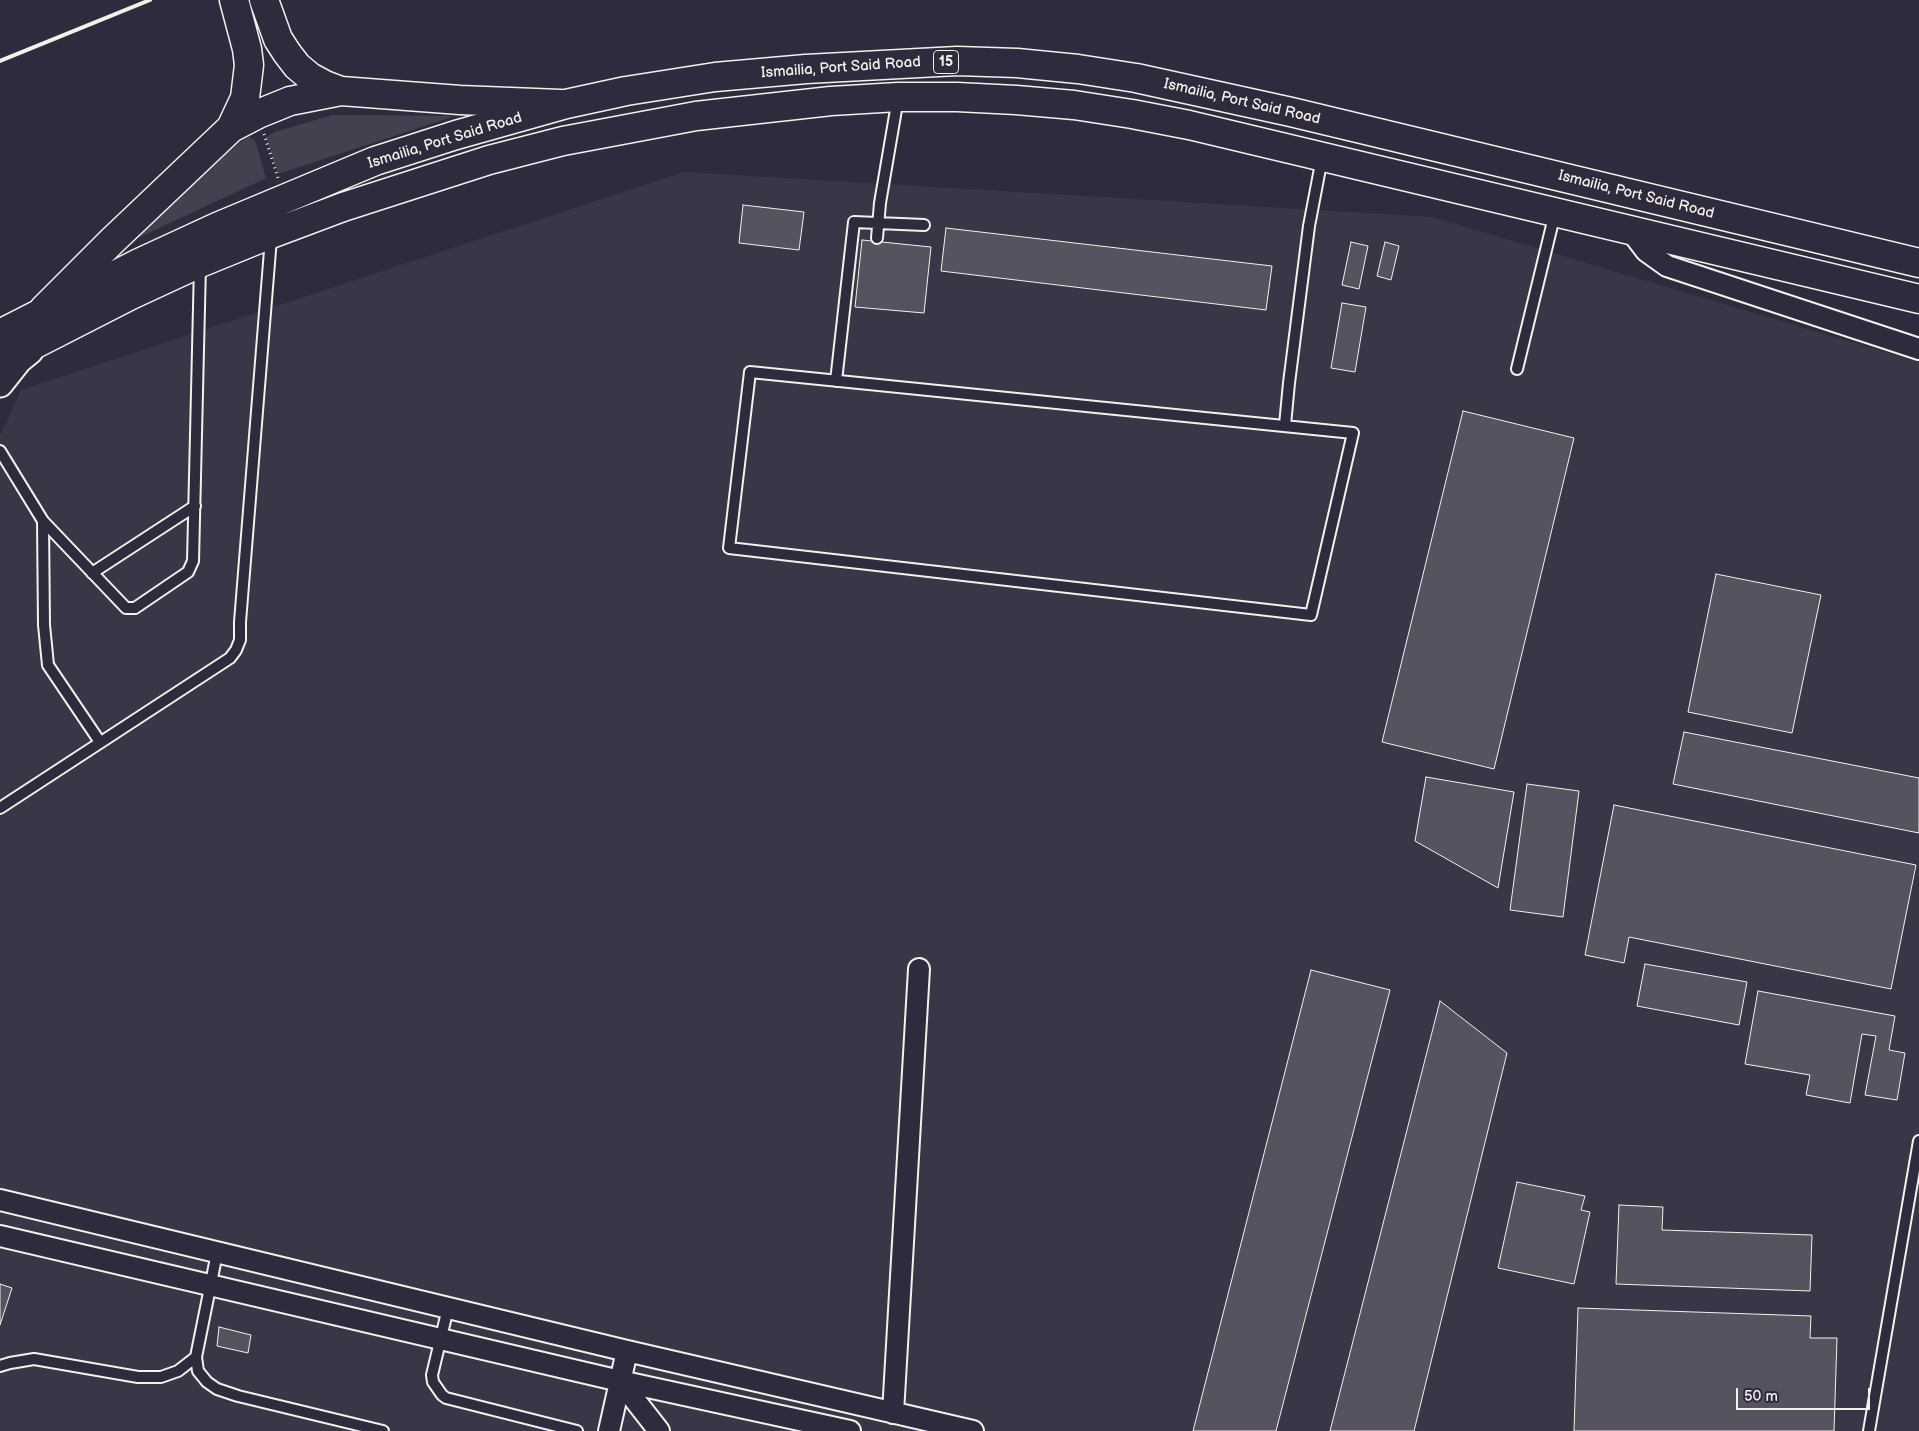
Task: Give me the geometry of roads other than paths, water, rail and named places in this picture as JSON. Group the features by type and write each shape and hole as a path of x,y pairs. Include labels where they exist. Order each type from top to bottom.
{"main road":[{"path":"231,128 245,98 249,65 247,49 234,0"},
{"path":"264,0 278,39 297,66 325,85 340,91"},
{"name":"Ismailia, Port Said Road","path":"0,362 44,325 139,263 285,197 402,152 456,135 566,104 626,91 715,77 806,69 957,61 1017,63 1078,69 1144,80 1291,112 1919,264"},
{"path":"44,325 112,241 231,128 258,114 290,101 340,91 460,100 566,104"},
{"name":"Ismailia, Port Said Road","path":"0,334 44,325 130,295 200,263 343,207 416,183 563,141 667,120 763,107 830,101 898,98 1006,99 1074,105 1180,123 1919,299"},
{"path":"1282,147 1287,141 1292,127 1291,112"},
{"path":"1353,164 1352,149 1362,129"}],"street":[{"path":"1630,230 1646,251 1656,259 1679,270 1919,349"},
{"path":"0,384 44,325"},
{"path":"894,1412 919,969"},
{"path":"0,1200 627,1351 973,1431"},
{"path":"0,1236 440,1340 850,1431 855,1404"},
{"path":"609,1431 627,1351"},
{"path":"620,1381 659,1431"}],"lane":[{"path":"877,238 880,203 898,98"},
{"path":"1285,425 1309,226 1322,157"},
{"path":"1517,369 1555,212"},
{"path":"836,381 854,222 924,225"},
{"path":"0,808 230,658 240,640 271,234"},
{"path":"0,451 43,521 126,608 135,608 188,572 193,562 200,263"},
{"path":"750,372 836,381 1353,433 1312,615 729,548 750,372"},
{"path":"92,573 195,506"},
{"path":"43,521 44,625 48,665 100,742"},
{"path":"1869,1431 1919,1140"},
{"path":"217,1253 196,1357 198,1371 207,1382 218,1390 238,1396 383,1431"},
{"path":"448,1308 432,1375 433,1382 442,1395 446,1398 577,1431"},
{"path":"0,1366 10,1362 34,1359 138,1377 161,1377 178,1371 196,1357"}],"railway":[{"path":"0,61 150,0"}]}
